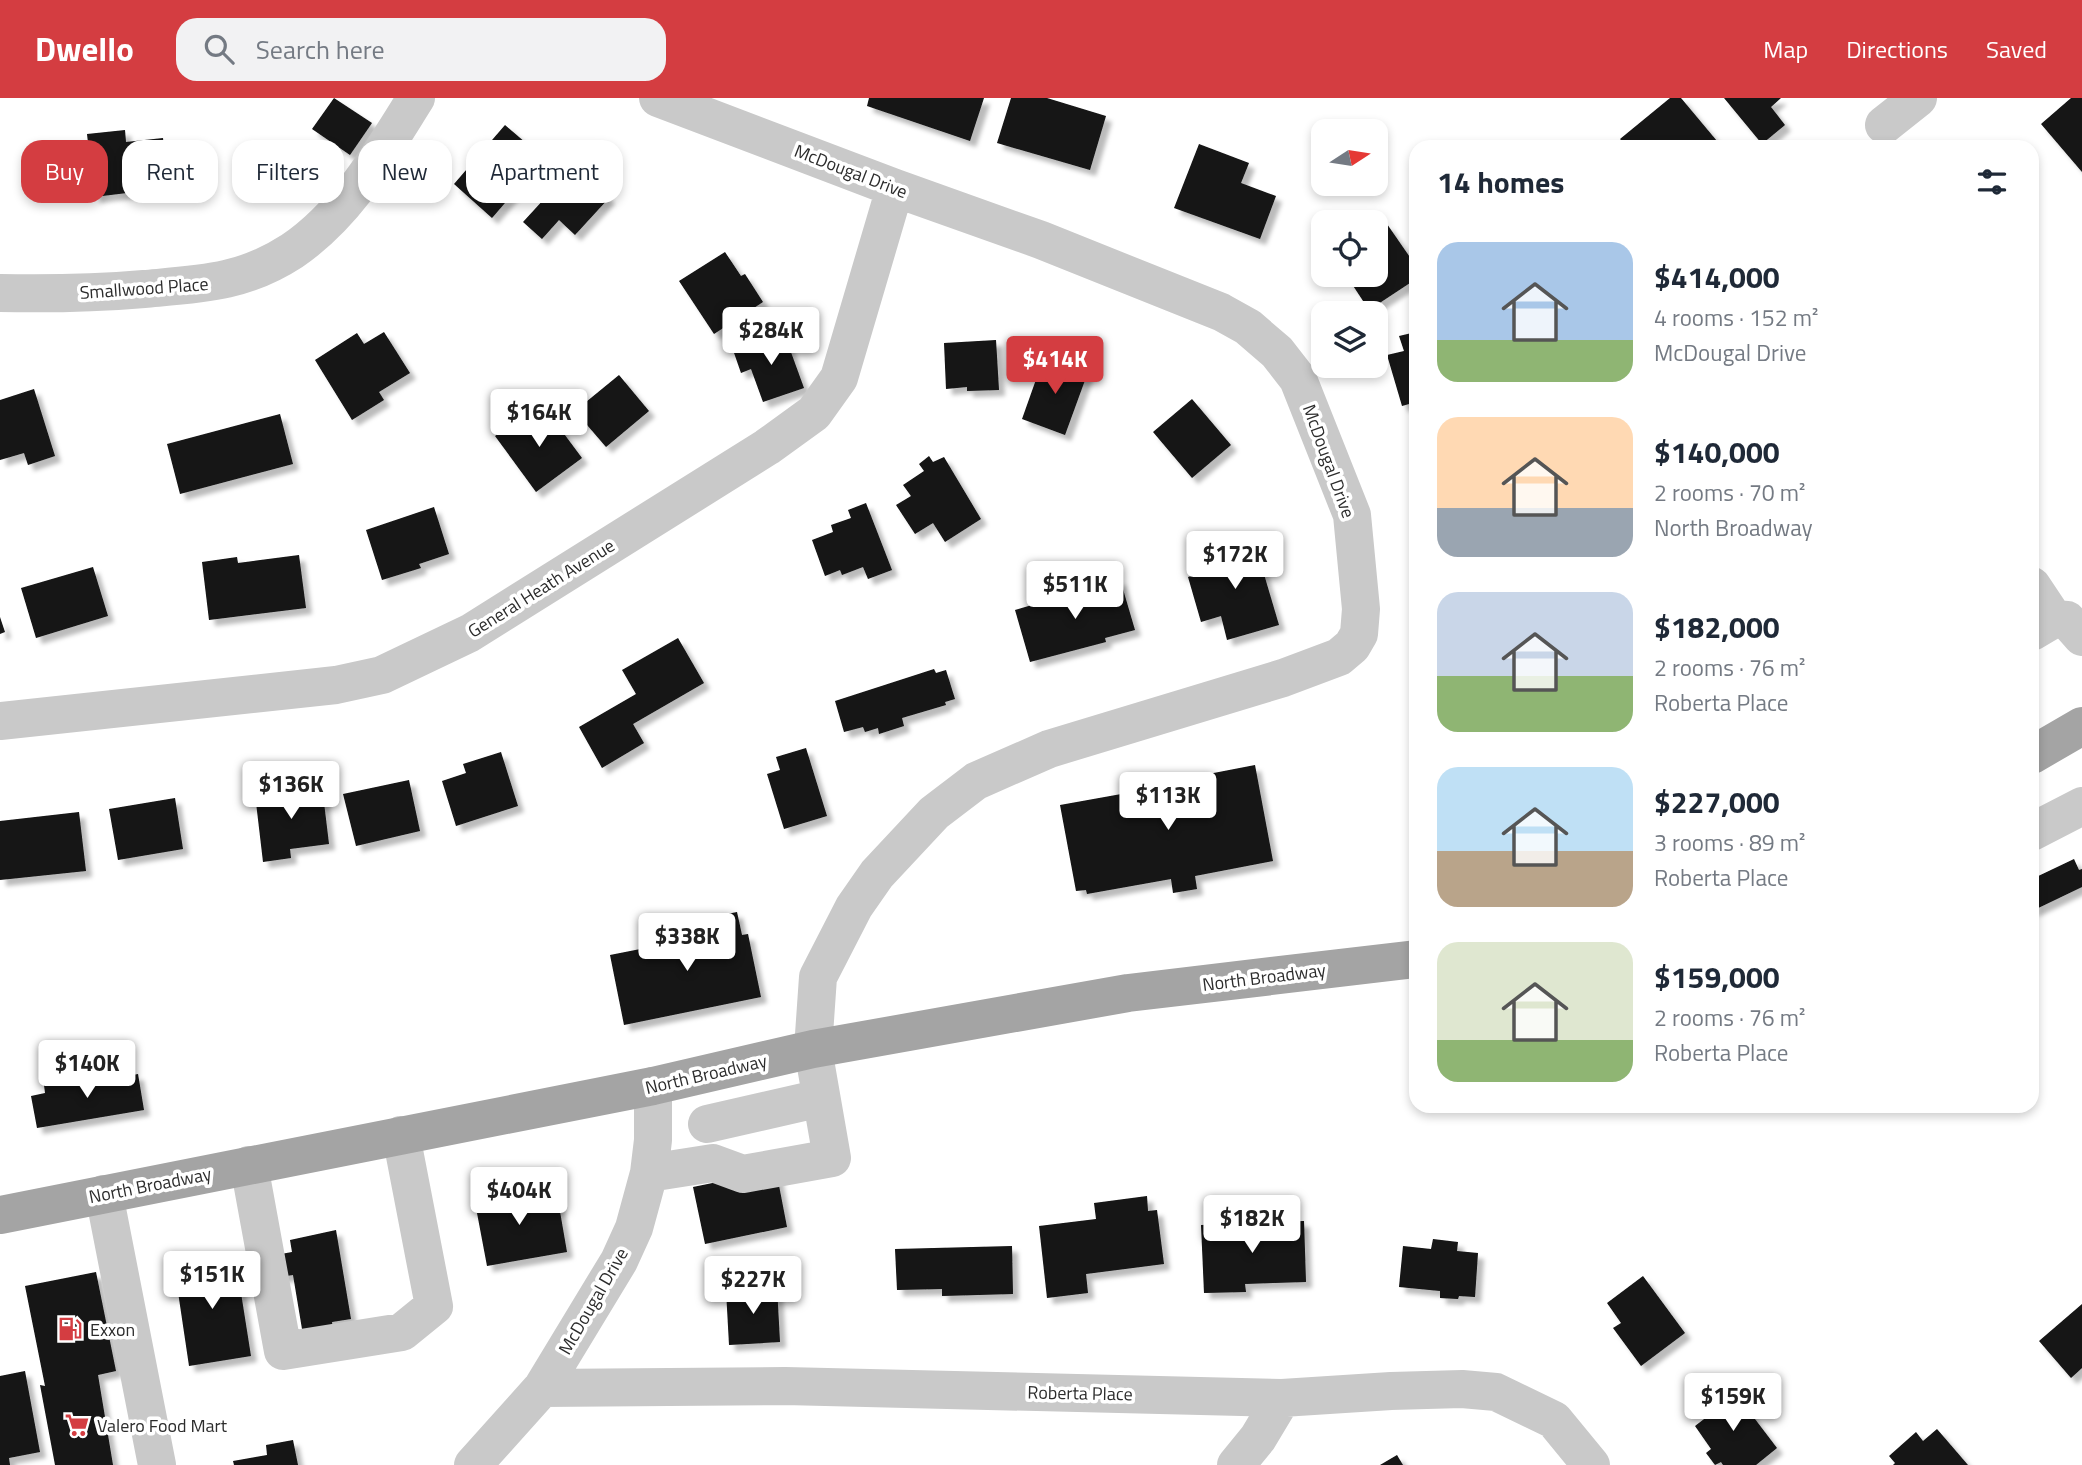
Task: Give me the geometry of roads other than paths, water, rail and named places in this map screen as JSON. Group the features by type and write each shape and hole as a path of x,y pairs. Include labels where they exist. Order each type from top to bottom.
{"main road":[{"path":"2039,751 2082,726"},
{"name":"North Broadway","path":"0,1215 653,1086 813,1049 1128,993 1409,960"}],"street":[{"name":"Smallwood Place","path":"0,293 85,294 215,283 263,268 295,249 327,221 368,173 416,98"},
{"name":"McDougal Drive","path":"658,98 1041,240 1221,312 1248,327 1277,352 1298,379 1352,515 1360,609 1359,634 1352,646 1339,657 1283,678 1049,749 976,781 934,813 877,874 854,907 818,978 813,1049 832,1158 743,1174 713,1163"},
{"path":"1884,125 1918,98"},
{"name":"General Heath Avenue","path":"0,722 336,685 382,675 470,633 767,447 814,413 839,378 895,188"},
{"path":"2039,599 2056,629"},
{"path":"2039,828 2082,806"},
{"path":"649,1173 713,1163 700,1075"},
{"name":"McDougal Drive","path":"473,1465 542,1388 619,1261 634,1228 649,1173 653,1140 653,1086"},
{"path":"707,1124 821,1098"},
{"path":"249,1165 283,1350 402,1332 434,1306 401,1136"},
{"path":"104,1194 157,1465"},
{"name":"Roberta Place","path":"542,1388 785,1387 1282,1398 1462,1389 1496,1392 1554,1420 1591,1465"},
{"path":"1236,1465 1258,1438 1282,1398"}],"place":[{"name":"Exxon","path":"70,1329"},
{"name":"Valero Food Mart","path":"77,1425"}]}
